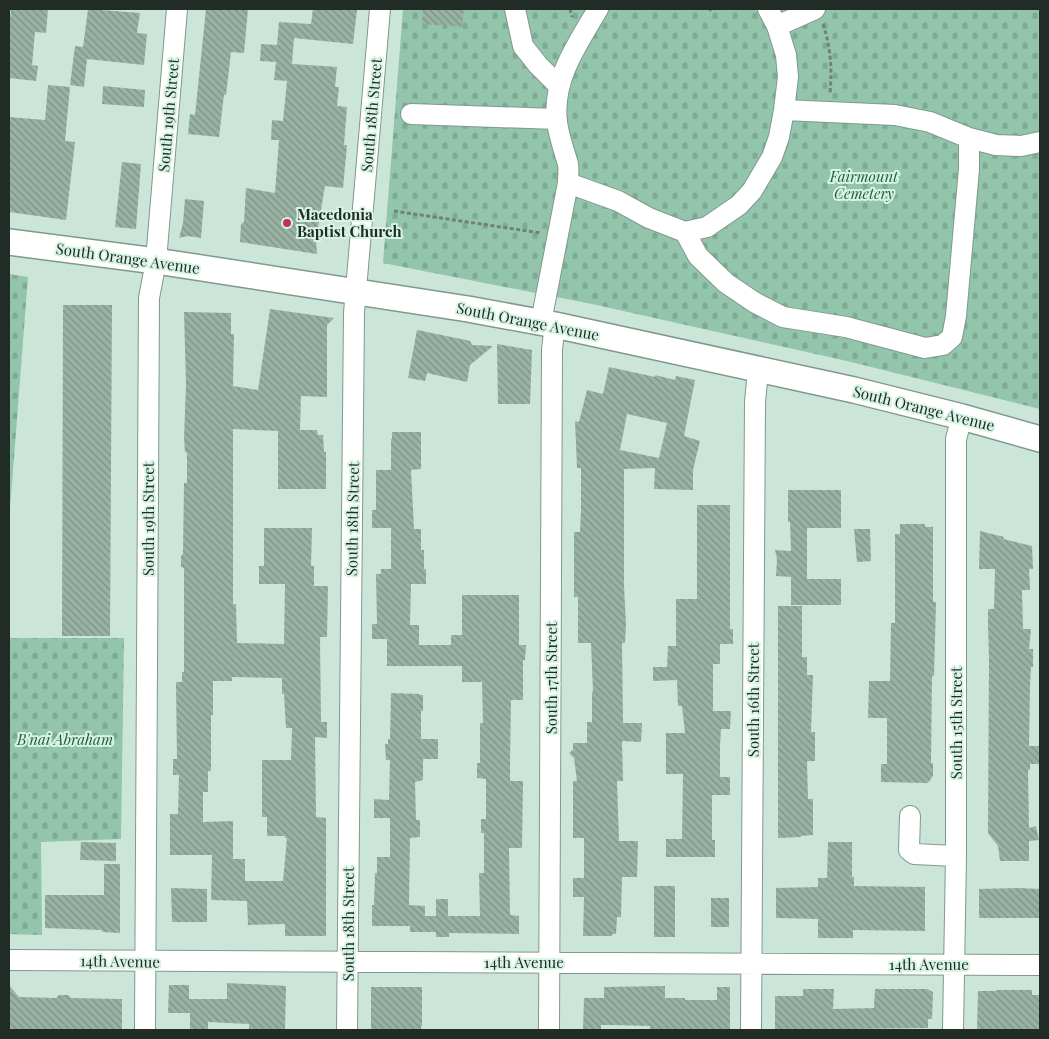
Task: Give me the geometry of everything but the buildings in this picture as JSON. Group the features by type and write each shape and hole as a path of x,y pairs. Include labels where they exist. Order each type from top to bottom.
{"main road":[{"name":"South Orange Avenue","path":"9,242 156,261 548,324 854,390 1040,439"}],"street":[{"name":"South 19th Street","path":"146,1030 149,298 156,261 177,9"},
{"name":"South 18th Street","path":"347,1030 354,313 380,9"},
{"path":"515,9 523,46 538,65 559,86"},
{"name":"South 17th Street","path":"549,1030 552,359 548,324 557,235 568,183 568,166 559,137 556,100 571,54 598,9"},
{"path":"568,183 618,201 649,218 685,232 707,227 714,223 739,205 752,191 772,157 779,137 788,77 786,54 773,17 819,15"},
{"path":"784,110 895,115 930,122 969,138 996,145 1021,146 1040,142"},
{"path":"411,114 557,119"},
{"path":"685,232 698,256 726,283 754,302 783,317 846,327 925,348 943,344 952,337 956,316 969,168 969,138"},
{"name":"South 16th Street","path":"751,1030 755,402 758,370"},
{"name":"South 15th Street","path":"953,1030 956,856 956,439 962,417"},
{"path":"910,816 909,850 914,854 956,856"},
{"name":"14th Avenue","path":"9,960 1040,965"}],"path":[{"path":"819,15 830,48 832,69 830,97"},
{"path":"394,211 557,235"}],"green space":[{"name":"Fairmount Cemetery","path":"403,9 1040,9 1040,409 847,361 592,304 383,263"},
{"path":"9,274 28,277 9,522"},
{"name":"B'nai Abraham","path":"9,638 124,638 121,839 41,842 42,935 9,934"}],"place":[{"name":"Macedonia Baptist Church","path":"287,223"}]}
